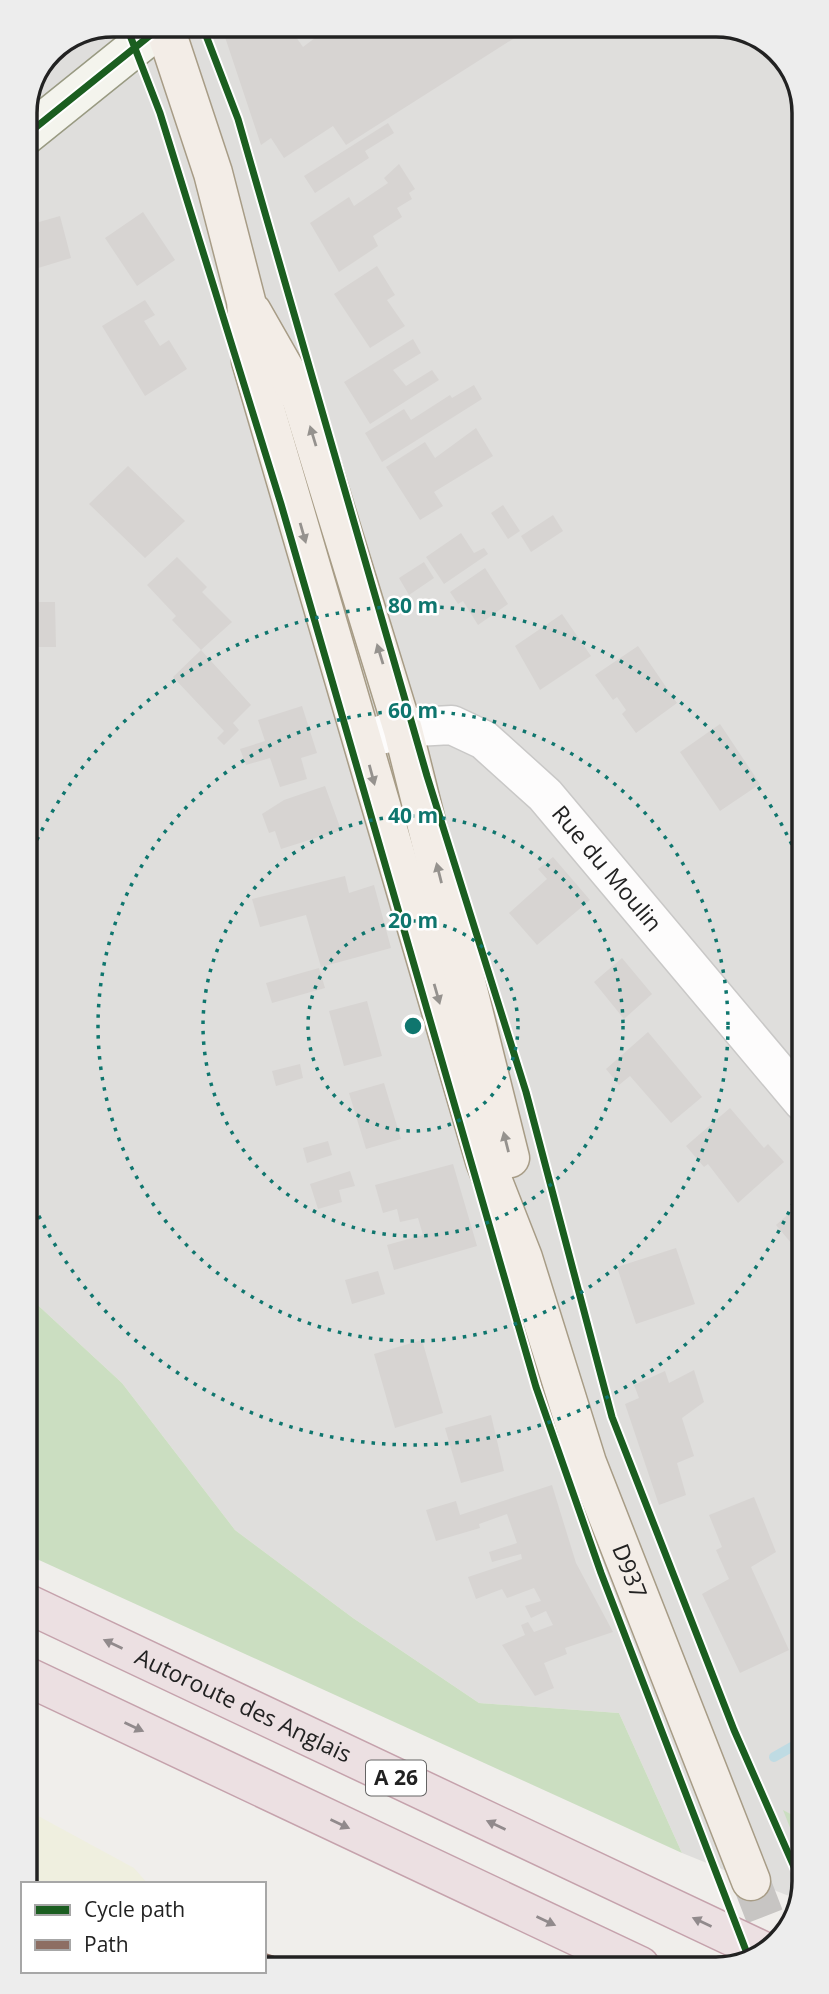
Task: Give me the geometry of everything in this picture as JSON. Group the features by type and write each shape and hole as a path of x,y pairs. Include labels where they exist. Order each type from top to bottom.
{"highway":[{"name":"Autoroute des Anglais","path":"37,1608 755,1947"},
{"path":"37,1680 621,1957"}],"main road":[{"path":"167,37 213,173 246,301 251,361 485,1161 523,1258"},
{"path":"246,301 301,398 403,730 510,1157 523,1258"},
{"name":"D937","path":"523,1258 587,1463 751,1881"}],"street":[{"path":"37,126 147,37"},
{"name":"Rue du Moulin","path":"363,739 403,730 452,725 484,740 545,796 792,1089"}],"shaded area":[{"path":"112,37 722,37 746,43 763,52 777,66 792,102 792,1815 784,1811 792,1832 791,1897 682,1853 619,1713 479,1703 353,1618 235,1530 122,1383 37,1304 37,107 39,93 49,70 70,49 98,38"}],"green space":[{"path":"37,1304 122,1383 235,1530 353,1618 479,1703 619,1713 682,1853 37,1559"},
{"path":"783,1810 792,1815 792,1833"},
{"path":"37,1815 134,1868 146,1882 37,1882"}],"building":[{"path":"225,37 296,37 303,47 316,37 516,37 346,145 333,126 284,158 271,138 261,145"},
{"path":"388,123 394,133 365,151 369,158 315,193 304,176"},
{"path":"399,164 415,189 409,193 412,199 397,208 402,217 373,236 378,246 339,272 310,223 349,197 354,206 388,183 384,178"},
{"path":"143,212 175,260 137,286 105,238"},
{"path":"60,216 71,258 37,268 37,223"},
{"path":"377,266 395,295 387,300 405,326 370,348 334,294"},
{"path":"145,300 155,315 144,321 160,346 169,340 187,369 145,396 102,326"},
{"path":"413,339 421,353 393,370 406,386 432,370 439,380 370,424 344,382"},
{"path":"474,385 482,399 382,462 365,433 404,409 411,420 450,395 452,398"},
{"path":"476,428 493,456 434,492 443,506 420,520 386,467 425,442 435,458"},
{"path":"128,466 185,521 145,558 89,504"},
{"path":"503,505 520,531 508,539 491,513"},
{"path":"553,515 563,531 531,552 521,536"},
{"path":"461,533 474,553 484,548 488,554 444,584 426,557"},
{"path":"177,557 207,587 202,592 232,622 201,650 172,620 176,616 147,585"},
{"path":"424,562 434,578 409,595 399,578"},
{"path":"485,568 508,604 478,625 463,601 458,604 450,592"},
{"path":"37,602 55,602 56,647 37,647"},
{"path":"562,614 591,656 540,690 515,646"},
{"path":"638,646 677,703 636,733 622,714 626,710 617,697 613,700 595,675"},
{"path":"201,650 251,705 233,723 239,730 224,745 217,738 224,731 173,677"},
{"path":"302,706 317,753 301,758 307,779 280,787 270,758 246,765 240,749 265,741 258,720"},
{"path":"720,724 760,784 720,811 680,752"},
{"path":"325,786 341,830 281,849 275,831 269,833 262,814 284,800"},
{"path":"553,857 590,900 537,945 509,913 547,879 538,869"},
{"path":"345,876 349,893 374,885 391,948 321,967 306,915 260,927 252,899"},
{"path":"622,958 652,994 624,1019 594,982"},
{"path":"319,968 325,988 272,1003 266,983"},
{"path":"367,1001 382,1056 344,1066 329,1011"},
{"path":"648,1032 702,1097 671,1123 630,1076 619,1085 606,1069"},
{"path":"300,1064 303,1078 276,1086 272,1071"},
{"path":"384,1083 401,1139 366,1149 349,1093"},
{"path":"730,1108 764,1148 768,1144 784,1162 738,1203 708,1164 704,1167 686,1146"},
{"path":"328,1141 332,1155 307,1163 303,1148"},
{"path":"453,1164 477,1246 394,1270 387,1245 423,1235 418,1218 400,1222 397,1209 383,1213 375,1185"},
{"path":"350,1171 355,1186 339,1190 342,1202 318,1209 310,1184"},
{"path":"792,1211 792,1244 776,1225"},
{"path":"676,1248 695,1304 636,1324 617,1267"},
{"path":"378,1271 385,1294 352,1304 345,1280"},
{"path":"422,1340 443,1413 395,1428 374,1354"},
{"path":"694,1370 704,1402 682,1418 694,1456 677,1463 686,1495 659,1505 625,1404 639,1398 634,1385 665,1371 669,1383"},
{"path":"491,1415 504,1471 461,1483 445,1428"},
{"path":"552,1485 576,1563 613,1632 565,1648 567,1654 544,1663 554,1688 535,1696 502,1645 525,1635 521,1625 528,1622 534,1632 553,1625 546,1611 531,1618 525,1606 541,1601 534,1588 507,1598 502,1589 476,1599 468,1577 522,1559 521,1554 492,1562 489,1552 517,1543 507,1514 479,1524 480,1528 436,1541 426,1510 456,1501 460,1515"},
{"path":"754,1497 776,1552 751,1567 789,1650 740,1673 702,1594 729,1579 716,1550 722,1547 709,1515"}],"waterway":[{"path":"774,1757 792,1747"}],"tunnel":[{"path":"751,1881 771,1934"}],"marked path":[{"path":"266,1956 270,1957"}],"cycle path":[{"path":"131,37 160,113 281,504 536,1387 601,1573 746,1951"},
{"path":"37,126 148,37"},
{"path":"207,37 238,119 427,776 526,1092 612,1417 734,1730 792,1862"}]}
